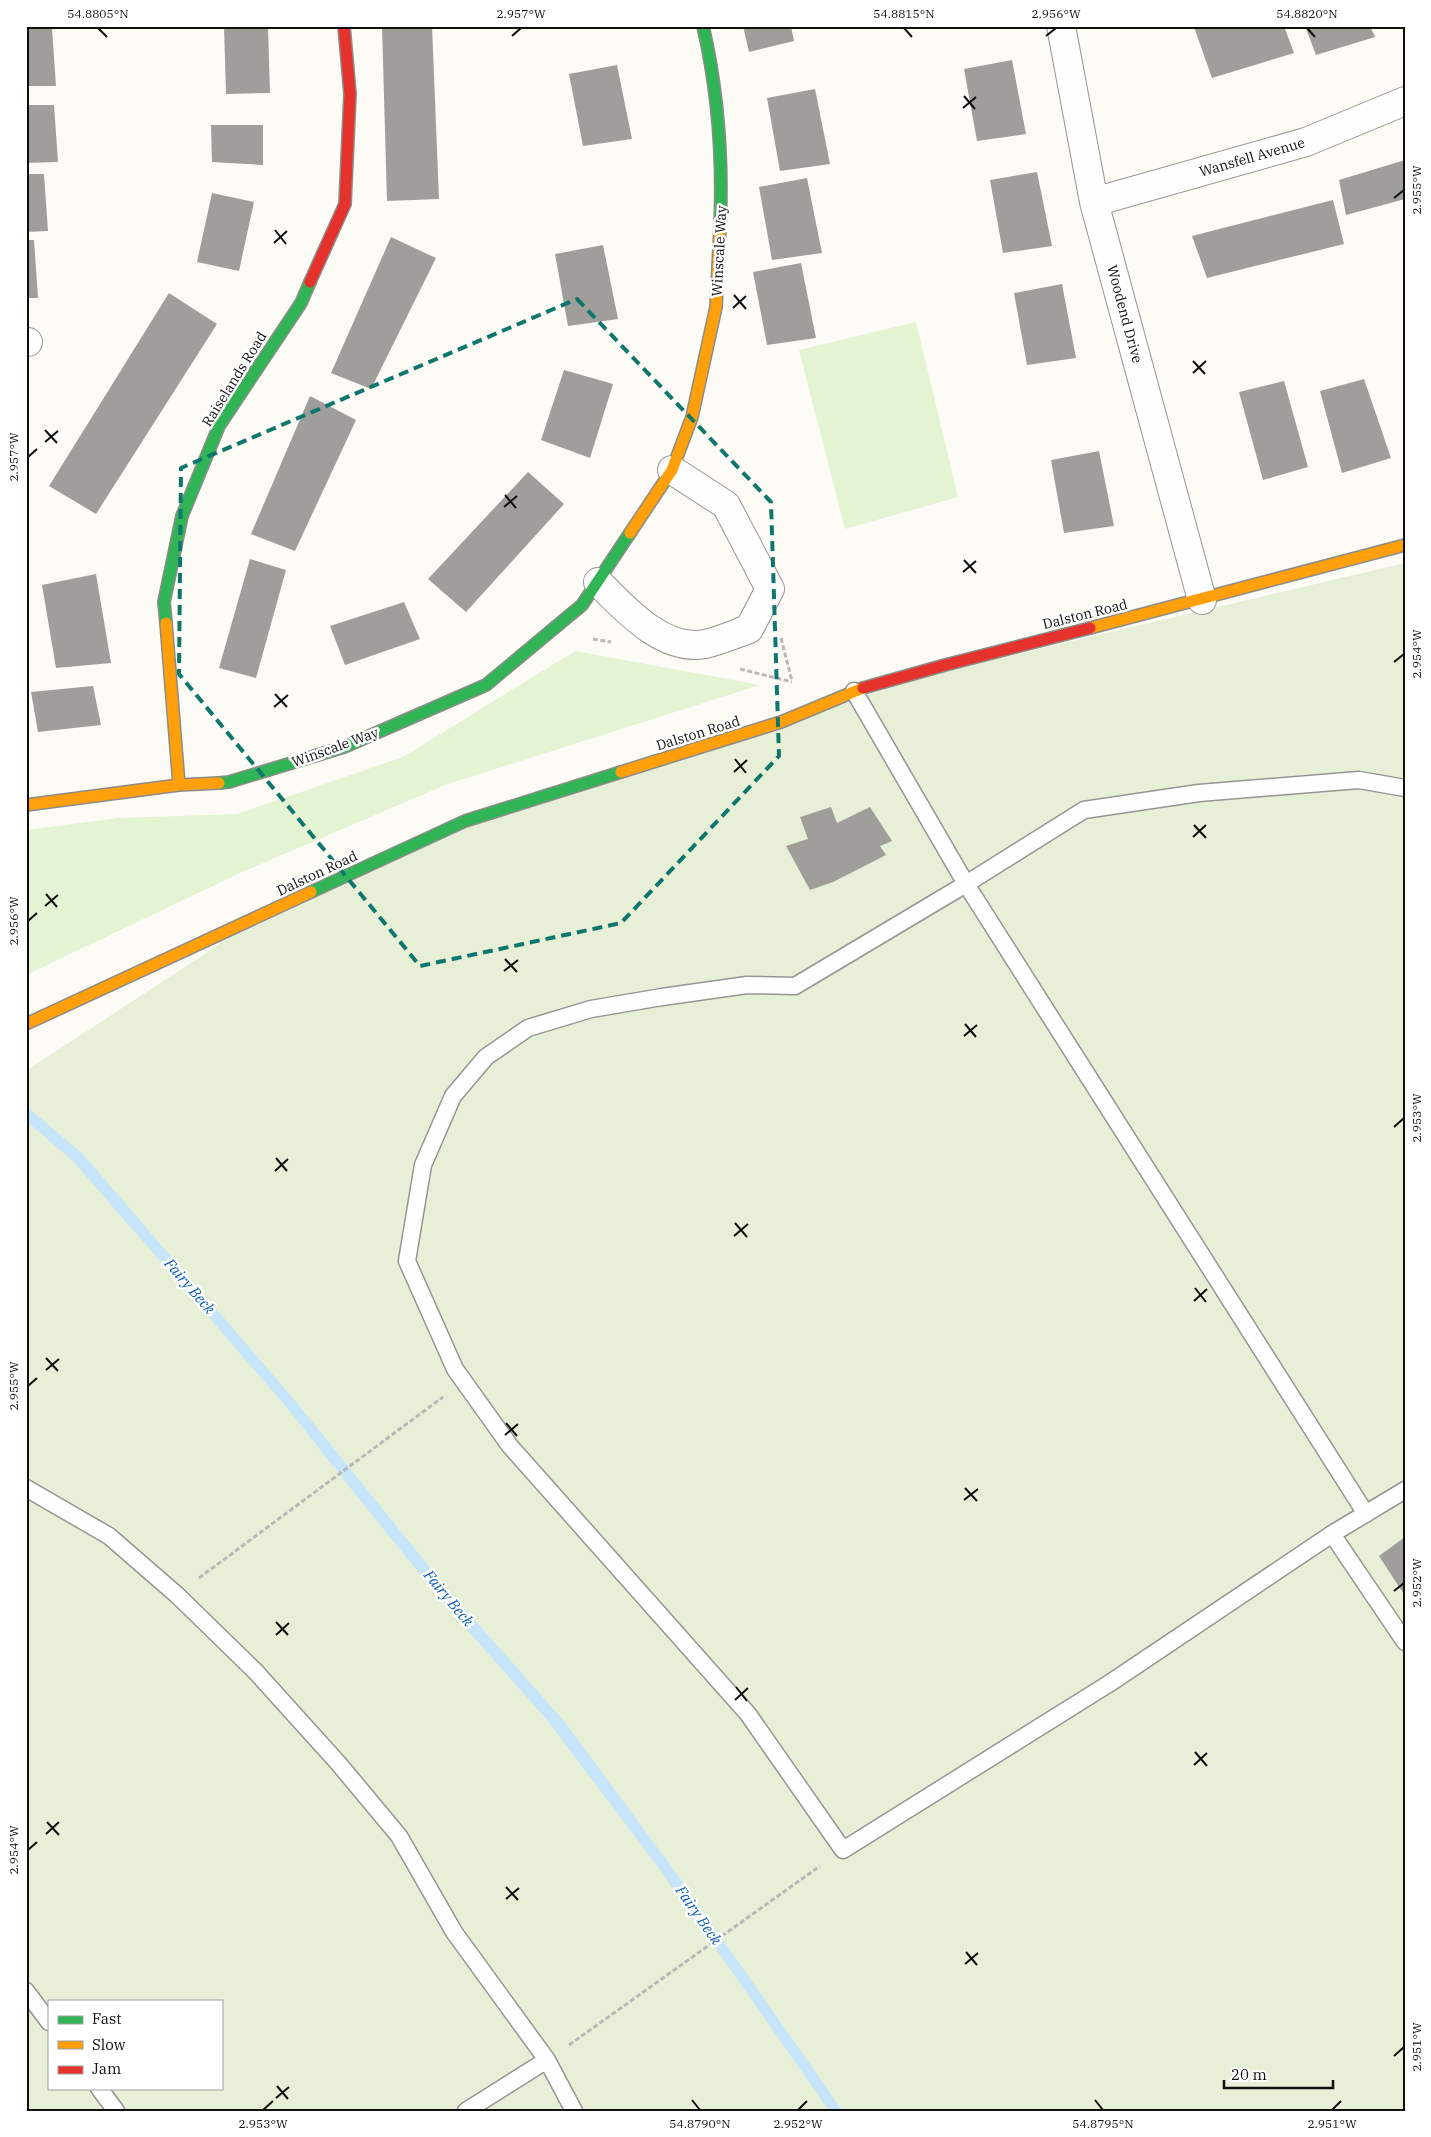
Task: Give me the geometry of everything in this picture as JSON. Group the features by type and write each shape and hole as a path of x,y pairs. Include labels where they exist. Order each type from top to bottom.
{"street":[{"name":"Raiselands Road","path":"179,784 164,602 182,516 219,426 301,303 344,204 350,94 344,26"},
{"name":"Winscale Way","path":"26,805 179,784 230,782 344,747 486,685 582,606 672,470 692,417 716,307 722,184 711,62 703,26"},
{"name":"Woodend Drive","path":"1061,26 1094,202 1202,600"},
{"name":"Wansfell Avenue","path":"1094,202 1306,142 1405,101"},
{"path":"598,582 634,618 672,642 703,644 749,630 770,589 726,505 672,470"},
{"name":"Dalston Road","path":"26,1024 465,821 781,722 854,691 945,665 1405,546"}],"lane":[{"path":"854,691 966,884 1366,1514"},
{"path":"1405,788 1359,780 1199,792 1084,810 966,884 795,986 747,985 590,1009 528,1028 486,1057 453,1096 423,1165 407,1261 454,1369 510,1446 748,1714 844,1850 1110,1683 1332,1534 1405,1490"},
{"path":"26,1488 109,1536 177,1595 256,1672 339,1764 399,1836 454,1932 547,2060 574,2111"},
{"path":"1332,1534 1405,1642"},
{"path":"26,1992 48,2021"},
{"path":"466,2111 547,2060"},
{"path":"100,2090 116,2111"}],"path":[{"path":"177,1595 463,1381"},
{"path":"547,2060 844,1850"}],"highlighted area":[{"path":"577,299 771,502 779,756 621,923 420,966 179,674 181,468"}],"green space":[{"path":"916,322 958,497 845,529 799,350"},
{"path":"1405,563 1405,2111 26,2111 26,1071 270,911 465,821 944,671"},
{"path":"575,651 760,685 445,785 240,873 26,975 26,830 119,818 237,814 403,757"}],"water":[{"path":"26,1113 80,1159 290,1403 339,1464 334,1468 290,1410 72,1160 26,1121"},
{"path":"348,1475 441,1590 561,1726 714,1936 708,1942 661,1871 547,1720 445,1605 343,1479"}],"building":[{"path":"224,26 268,26 270,93 226,94"},
{"path":"382,26 432,26 439,199 387,201"},
{"path":"743,26 791,26 794,41 749,52"},
{"path":"1284,26 1294,53 1212,78 1194,27"},
{"path":"1305,26 1370,26 1375,37 1316,55"},
{"path":"26,28 52,28 56,86 26,86"},
{"path":"1012,60 1026,134 977,141 964,69"},
{"path":"617,65 632,139 583,146 569,74"},
{"path":"815,89 830,164 780,171 767,98"},
{"path":"26,105 54,105 58,162 26,163"},
{"path":"211,125 263,125 263,165 212,162"},
{"path":"1405,160 1405,199 1346,215 1339,180"},
{"path":"1037,172 1052,246 1003,253 990,180"},
{"path":"26,174 44,174 48,231 26,232"},
{"path":"807,178 822,253 772,260 759,187"},
{"path":"212,193 254,202 239,271 197,262"},
{"path":"1333,200 1344,244 1207,278 1192,236"},
{"path":"391,237 436,258 371,389 331,373"},
{"path":"26,240 34,240 38,298 26,298"},
{"path":"603,245 618,319 568,326 555,254"},
{"path":"801,263 816,338 767,345 753,272"},
{"path":"1062,284 1076,358 1027,365 1014,293"},
{"path":"169,293 217,324 96,514 49,486"},
{"path":"564,370 613,384 590,458 541,440"},
{"path":"1364,379 1391,458 1342,473 1320,391"},
{"path":"1284,381 1308,467 1263,480 1239,392"},
{"path":"310,396 356,420 295,551 251,534"},
{"path":"1099,451 1114,526 1064,533 1051,460"},
{"path":"528,472 564,504 466,612 428,579"},
{"path":"250,559 286,570 256,678 219,668"},
{"path":"96,574 111,663 56,668 42,585"},
{"path":"404,602 420,639 345,665 330,626"},
{"path":"93,686 101,725 38,732 31,692"},
{"path":"831,807 837,823 870,807 892,841 880,846 886,855 833,882 810,890 786,846 808,839 800,817"},
{"path":"1405,1537 1405,1596 1379,1556"}],"waterway":[{"name":"Fairy Beck","path":"26,1113 80,1159 290,1403 441,1590 561,1726 673,1878 836,2111"}],"traffic: fast":[{"path":"703,26 716,101 721,177 720,228"},
{"path":"166,623 164,602 182,516 219,426 301,303 310,282"},
{"path":"219,783 229,782 344,747 486,685 582,605 630,533"},
{"path":"311,892 465,821 621,772"}],"traffic: slow":[{"path":"630,533 672,470 692,417 716,307 720,228"},
{"path":"1090,628 1405,545"},
{"path":"166,623 179,785"},
{"path":"621,772 781,722 863,688"},
{"path":"26,805 179,785 219,783"},
{"path":"26,1024 311,892"}],"traffic: jam":[{"path":"310,282 345,204 350,94 344,26"},
{"path":"863,688 1090,628"}]}
